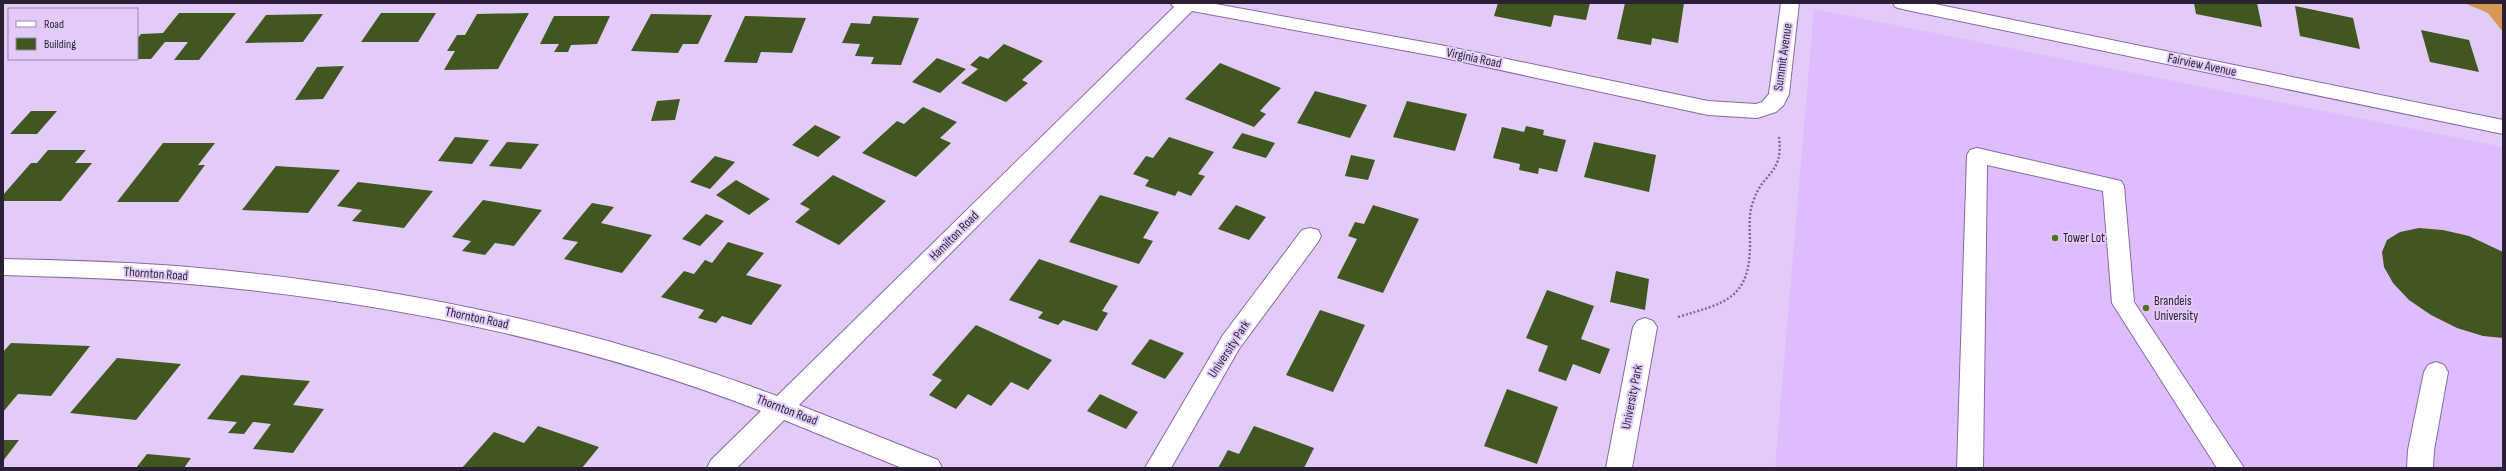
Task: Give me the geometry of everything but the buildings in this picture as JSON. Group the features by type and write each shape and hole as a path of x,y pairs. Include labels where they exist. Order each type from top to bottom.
{"street":[{"name":"Summit Avenue","path":"1769,107 1779,94 1790,3"},
{"name":"Fairview Avenue","path":"1902,3 2503,127"},
{"name":"Virginia Road","path":"1184,4 1440,51 1708,108 1743,112 1757,111 1769,107"},
{"name":"Hamilton Road","path":"720,468 1184,4"},
{"path":"1970,468 1977,155 2113,186 2123,303 2231,468"},
{"name":"University Park","path":"1158,468 1231,342 1310,236"},
{"name":"Thornton Road","path":"3,267 179,275 331,293 435,310 524,328 608,350 781,407 929,468"},
{"name":"University Park","path":"1618,468 1645,327"},
{"path":"2420,468 2420,450 2436,372"}],"path":[{"path":"1645,327 1723,303 1737,294 1746,280 1749,263 1752,203 1760,188 1776,170 1780,155 1779,139 1769,107"}],"shaded area":[{"path":"2464,3 2503,3 2503,32 2488,13"},
{"name":"Brandeis University","path":"1814,9 2503,147 2503,468 1775,468"}],"place":[{"name":"Tower Lot","path":"2055,238"},
{"name":"Brandeis University","path":"2146,308"}]}
